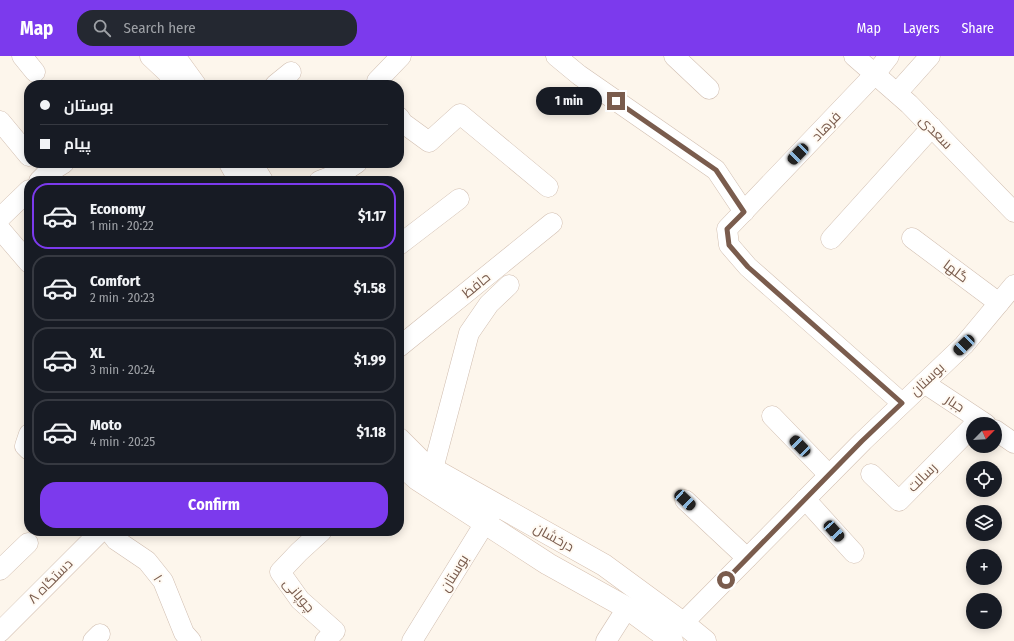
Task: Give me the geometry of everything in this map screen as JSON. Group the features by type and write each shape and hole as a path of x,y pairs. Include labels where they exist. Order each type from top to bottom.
{"main road":[{"path":"151,56 168,72 181,80"},
{"path":"174,56 185,80"},
{"name":"درخشان","path":"404,444 424,464 433,469 491,514 548,564 627,608 678,632 705,641"},
{"name":"درخشان","path":"404,467 417,479 604,565 678,632"}],"street":[{"path":"22,56 35,72"},
{"path":"378,80 401,56"},
{"path":"556,56 579,75 716,170 744,212"},
{"path":"674,56 709,89"},
{"name":"سعدی","path":"854,56 910,104 1014,212"},
{"name":"فرهاد","path":"889,56 875,74 727,229 729,245 748,267 902,403"},
{"path":"897,93 930,56"},
{"path":"281,80 291,72"},
{"path":"404,125 428,142 460,114 548,187"},
{"path":"0,121 24,150"},
{"path":"831,239 932,127"},
{"path":"332,176 350,168"},
{"path":"0,218 24,195"},
{"path":"404,240 459,199"},
{"name":"حافظ","path":"404,343 552,223"},
{"path":"0,229 24,257"},
{"name":"گلها","path":"912,238 999,303"},
{"path":"433,469 470,333 489,304 509,285"},
{"name":"بوستان","path":"678,632 747,558 805,499 902,403 964,345 1014,285"},
{"name":"جبار","path":"924,383 970,417"},
{"path":"772,416 829,475"},
{"name":"جبار","path":"1002,436 1014,443"},
{"name":"رسالت","path":"871,474 899,501 966,439"},
{"path":"805,499 854,553"},
{"path":"685,500 747,558"},
{"name":"بوستان","path":"412,641 491,514"},
{"name":"۸ دستگاه","path":"0,632 96,536"},
{"name":"۱۰","path":"113,536 116,540 147,561 163,581 170,602 184,633 191,641"},
{"name":"چوپانی","path":"316,536 298,552 280,572 300,600 336,631 325,641"},
{"path":"0,570 28,543"},
{"path":"606,641 627,608"}],"route":[{"path":"616,101 716,170 744,212 727,229 729,245 748,267 902,403 862,441 726,580"}]}
